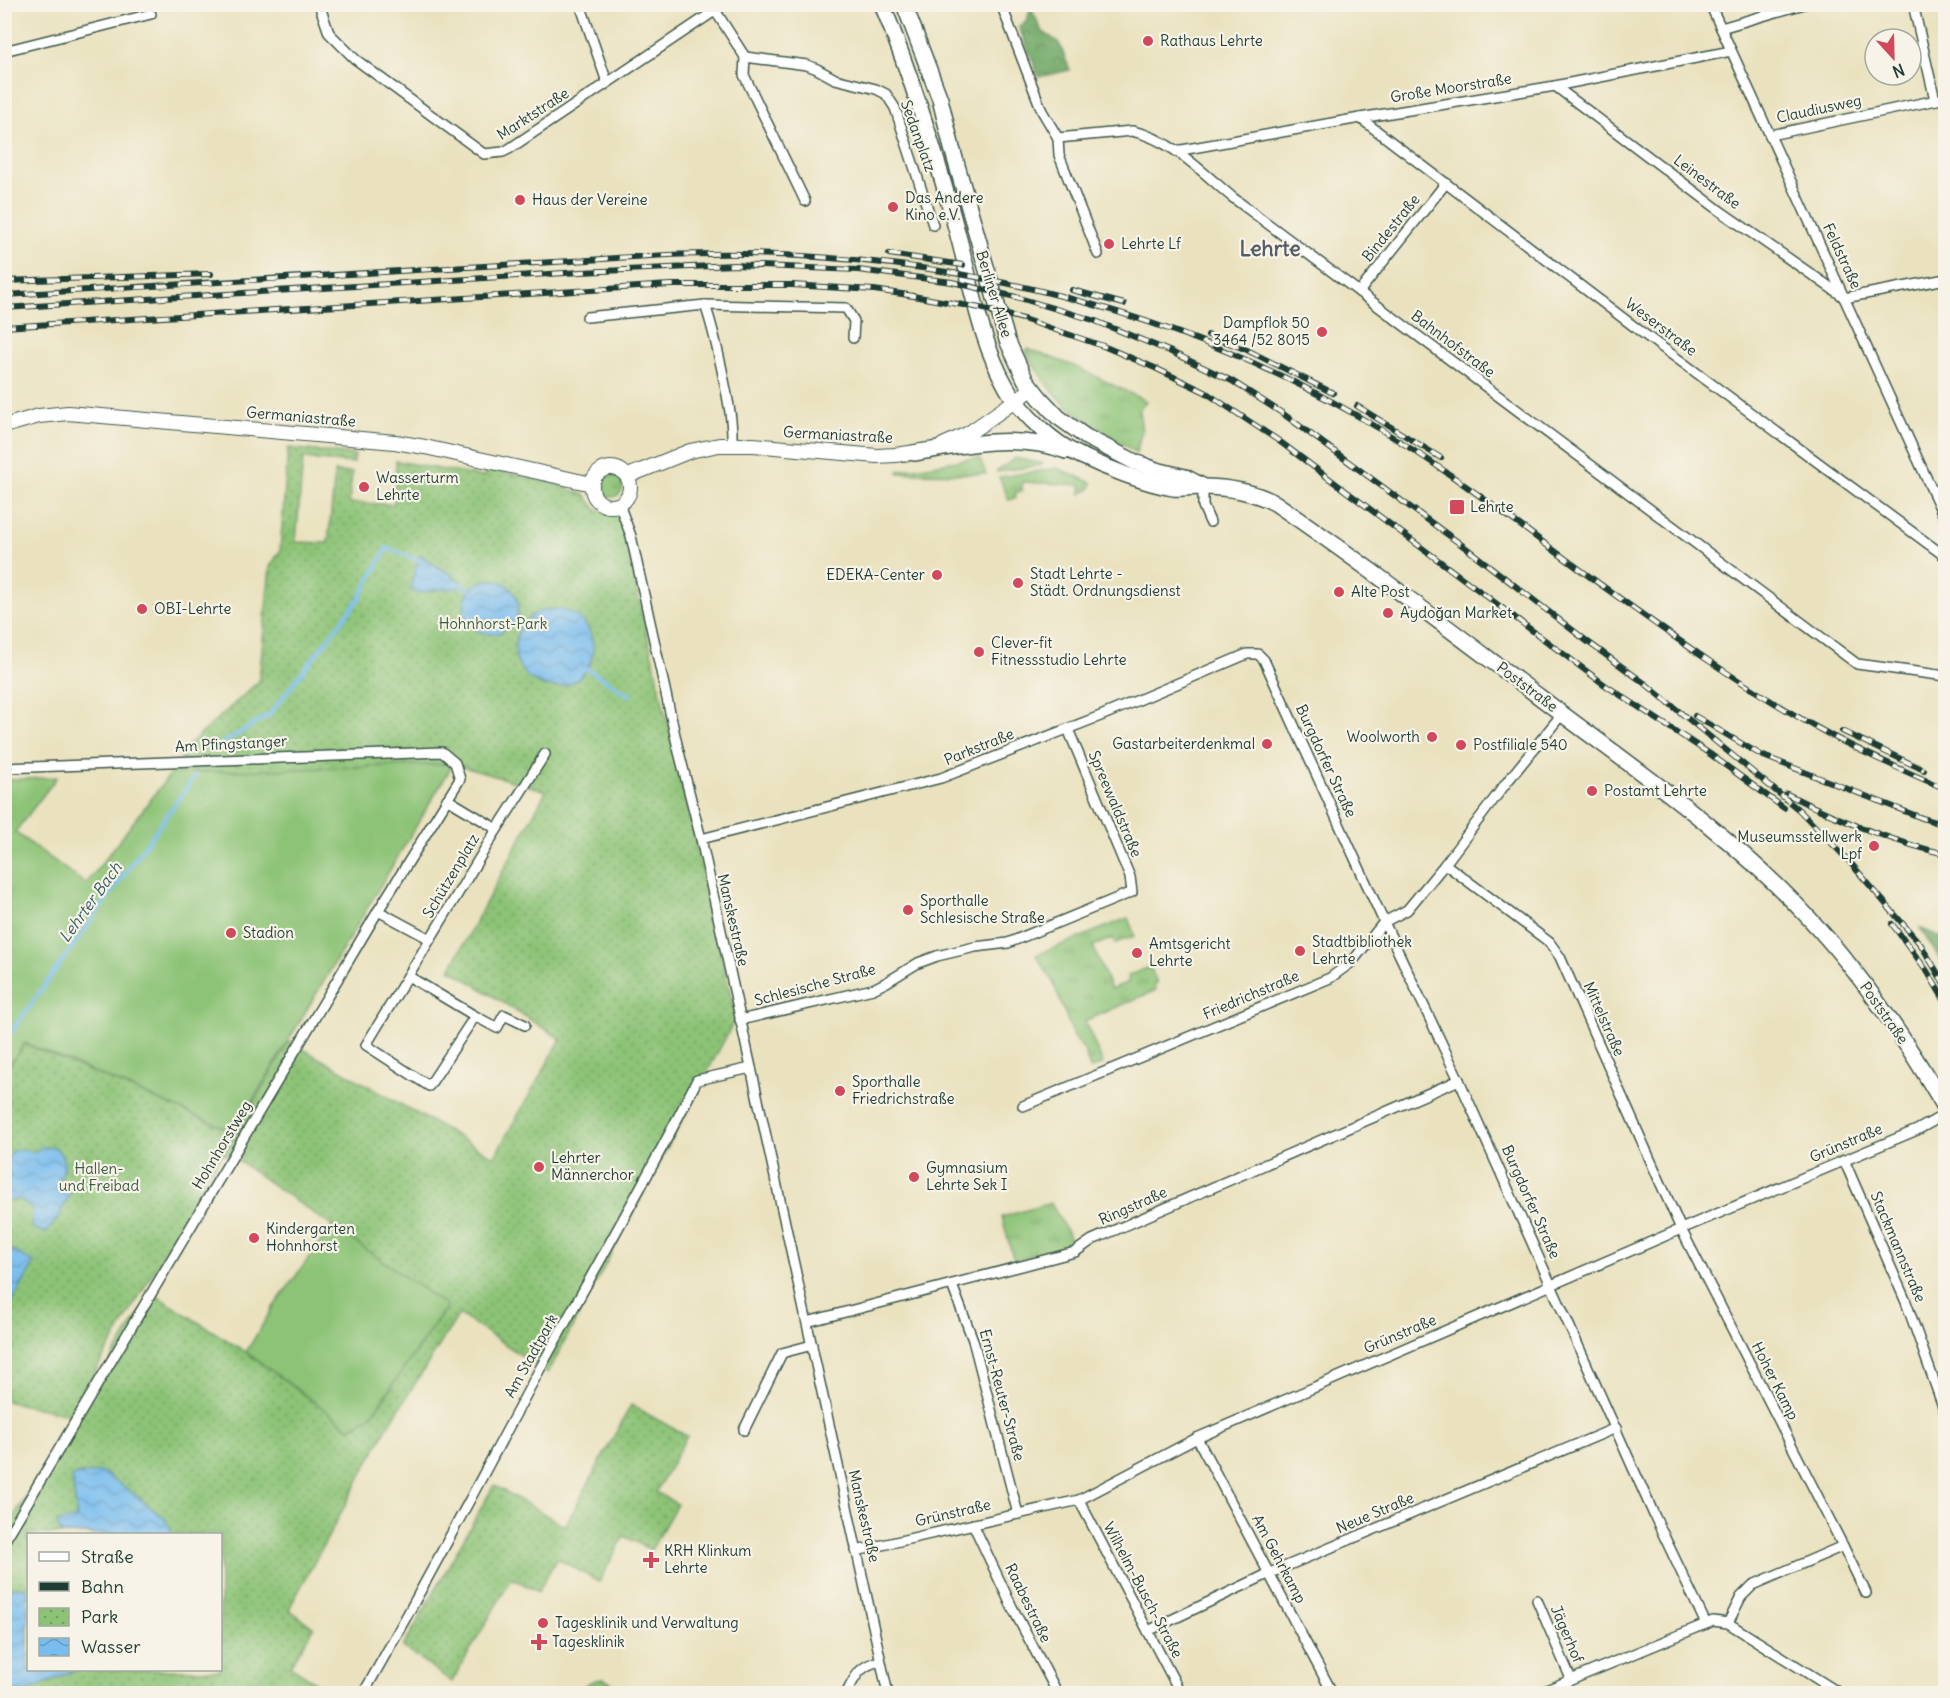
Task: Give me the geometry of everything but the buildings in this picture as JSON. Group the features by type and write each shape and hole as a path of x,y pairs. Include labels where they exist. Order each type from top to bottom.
{"main road":[{"name":"Berliner Allee","path":"882,4 920,104 990,352 1015,401"},
{"name":"Berliner Allee","path":"903,4 940,99 1007,340 1017,365 1032,389 1058,417 1086,437 1135,462 1185,477 1203,487"},
{"name":"Poststraße","path":"1015,401 1044,430 1077,454 1114,470 1175,488 1203,487 1240,490 1261,495 1275,503 1414,603 1698,817 1751,861 1807,915 1875,997 1946,1109"},
{"path":"914,453 970,444 1009,441 1042,444 1077,454"}],"street":[{"name":"Marktstraße","path":"320,4 329,33 355,58 484,154 503,152 713,8 725,4"},
{"path":"580,4 607,82"},
{"path":"1001,4 1042,111 1058,138 1059,155 1098,254"},
{"name":"Feldstraße","path":"1710,4 1946,521"},
{"path":"1721,28 1804,4"},
{"path":"1913,4 1935,100"},
{"path":"713,8 745,57 744,75 805,201"},
{"path":"4,51 151,14"},
{"name":"Große Moorstraße","path":"1176,151 1555,86 1731,51"},
{"name":"Sedanplatz","path":"745,57 807,65 836,79 876,89 886,94 895,108 933,225"},
{"name":"Leinestraße","path":"1555,86 1723,213 1844,298"},
{"name":"Claudiusweg","path":"1770,135 1946,98"},
{"name":"Weserstraße","path":"1360,118 1644,334 1946,557"},
{"name":"Bahnhofstraße","path":"1058,138 1132,131 1176,151 1232,197 1857,664 1946,676"},
{"name":"Bindestraße","path":"1359,292 1446,183"},
{"path":"1844,298 1946,279"},
{"path":"587,318 705,305 846,308 854,321 853,338"},
{"path":"705,305 713,329 729,401 732,445"},
{"name":"Germaniastraße","path":"627,476 705,447 753,446 877,456 914,453 957,439 997,415 1032,389"},
{"name":"Germaniastraße","path":"4,426 39,416 68,413 395,442 592,484"},
{"path":"607,468 618,469 627,476 630,490 624,501 608,506 596,498 592,484 597,474 607,468"},
{"path":"1203,487 1202,501 1210,522"},
{"name":"Manskestraße","path":"619,504 631,536 677,744 701,839 888,1694"},
{"name":"Parkstraße","path":"701,839 941,778 1068,729 1247,654 1258,654"},
{"name":"Burgdorfer Straße","path":"1258,654 1264,660 1459,1080 1655,1517 1706,1624"},
{"name":"Friedrichstraße","path":"1023,1106 1330,978 1352,962 1384,922 1407,910 1562,714"},
{"name":"Spreewaldstraße","path":"1068,729 1130,878 1132,892"},
{"name":"Am Pfingstanger","path":"4,768 442,752 455,763"},
{"name":"Schützenplatz","path":"475,1016 429,1086 366,1045 545,754"},
{"name":"Hohnhorstweg","path":"5,1542 378,911 460,779 455,763"},
{"name":"Schützenplatz","path":"447,799 497,829"},
{"name":"Mittelstraße","path":"1445,864 1549,942 1560,957 1681,1229"},
{"name":"Schlesische Straße","path":"740,1020 873,989 918,963 975,947 1008,943 1132,892"},
{"name":"Schützenplatz","path":"378,911 430,939"},
{"path":"408,976 497,1028 504,1015 525,1024"},
{"name":"Am Stadtpark","path":"363,1694 665,1145 698,1080 751,1068"},
{"name":"Ringstraße","path":"807,1322 1075,1252 1092,1240 1459,1080"},
{"name":"Grünstraße","path":"856,1551 1079,1500 1197,1438 1917,1130 1946,1114"},
{"name":"Stackmannstraße","path":"1844,1160 1906,1302 1946,1415"},
{"name":"Hoher Kamp","path":"1681,1229 1866,1593"},
{"name":"Ernst-Reuter-Straße","path":"952,1285 973,1340 1018,1514"},
{"path":"744,1430 782,1353 812,1345"},
{"name":"Neue Straße","path":"1148,1631 1270,1573 1616,1428"},
{"name":"Am Gehrkamp","path":"1197,1438 1333,1694"},
{"name":"Wilhelm-Busch-Straße","path":"1079,1500 1181,1694"},
{"name":"Raabestraße","path":"973,1524 1012,1607 1058,1694"},
{"path":"1728,1623 1741,1598 1753,1585 1842,1546"},
{"name":"Jägerhof","path":"1537,1600 1571,1679"},
{"path":"1537,1694 1713,1621 1728,1623 1841,1694"},
{"path":"846,1694 858,1672 868,1664 880,1661"}],"green space":[{"path":"1030,10 1042,31 1059,43 1070,70 1039,77 1019,27 1027,21"},
{"path":"1028,349 1074,366 1146,401 1139,410 1142,431 1136,453 1065,405 1044,381 1025,351"},
{"name":"Hohnhorst-Park","path":"288,448 355,455 354,463 303,459 296,542 328,543 335,472 352,473 349,503 394,504 396,461 483,477 488,469 549,482 585,495 597,510 619,513 736,1018 548,1373 459,1314 387,1428 289,1609 314,1628 290,1666 332,1693 5,1693 4,1532 152,1293 246,1352 350,1428 372,1415 447,1306 234,1158 224,1154 289,1041 494,1157 561,1039 450,969 546,791 453,764 192,773 179,754 259,681 270,567 280,551"},
{"path":"979,457 986,474 898,473 898,471"},
{"path":"1015,458 1042,463 1042,465 996,472"},
{"path":"1057,468 1092,483 1091,488 1081,494 1081,485 1022,482 1022,491 1015,493 1016,497 1009,500 999,477"},
{"path":"612,475 620,478 623,486 620,494 612,497 604,494 601,486 604,478"},
{"path":"453,764 234,1132 25,1043 5,1071 5,780 57,777 15,832 86,884 171,773"},
{"path":"1128,918 1135,936 1115,943 1113,938 1093,946 1111,989 1129,982 1127,976 1150,967 1157,983 1154,984 1156,990 1085,1021 1103,1064 1090,1069 1084,1050 1074,1037 1053,982 1036,955"},
{"path":"1920,928 1945,939 1945,967"},
{"name":"Hallen- und Freibad","path":"25,1044 235,1132 70,1415 5,1401 5,1071"},
{"path":"1051,1203 1074,1245 1014,1261 1002,1217"},
{"path":"332,1226 447,1306 371,1416 350,1428 246,1352 272,1309"},
{"path":"631,1405 687,1436 656,1492 677,1504 651,1550 624,1536 599,1582 557,1558 538,1592 512,1578 452,1682 403,1647 494,1485 565,1526"},
{"path":"604,1679 627,1693 578,1693 589,1683"}],"water":[{"path":"420,555 462,582 458,588 420,593 410,588"},
{"path":"486,580 496,580 506,584 514,592 518,607 514,622 506,630 496,634 486,634 476,630 468,622 464,612 464,602 468,592 476,584"},
{"path":"554,609 569,612 586,626 593,648 590,663 576,680 554,687 539,684 522,670 515,648 518,633 532,616"},
{"path":"41,1147 55,1147 59,1152 64,1165 58,1185 71,1191 58,1218 46,1233 31,1227 33,1210 20,1199 6,1201 5,1194 10,1176 6,1161 13,1151 24,1149 33,1153"},
{"path":"5,1246 34,1263 5,1315"},
{"path":"103,1472 165,1519 172,1533 61,1533 56,1523 77,1518 72,1476"},
{"path":"12,1587 27,1588 27,1671 73,1671 24,1693 5,1693 5,1599"}],"waterway":[{"name":"Lehrter Bach","path":"222,744 269,715 359,599 387,548 418,560"},
{"path":"461,584 469,589"},
{"path":"515,620 522,625"},
{"path":"587,669 630,695"},
{"name":"Lehrter Bach","path":"4,1042 195,776"}],"railway":[{"path":"4,295 648,256 745,254 825,257 904,266 983,278 1061,296 1137,318 1212,346 1285,378 1356,415 1452,476 1684,644 1794,715 1884,762 1946,789"},
{"path":"889,254 963,265"},
{"path":"4,308 581,272 734,265 858,270 952,282 1016,297 1093,320 1169,351 1232,381 1282,413 1647,685 1799,810 1848,860 1921,945 1946,987"},
{"path":"4,281 211,274"},
{"path":"4,327 670,285 792,285 874,290 980,308 1023,319 1103,346 1205,392 1279,441 1605,685 1710,754 1784,808"},
{"path":"1072,290 1124,304"},
{"path":"1208,335 1247,350 1333,393"},
{"path":"1357,406 1441,458"},
{"path":"1695,716 1761,755 1922,818 1946,825"},
{"path":"1842,731 1924,770"},
{"path":"1787,794 1865,829 1946,854"},
{"path":"1892,924 1927,971 1946,1003"}],"place":[{"name":"Rathaus Lehrte","path":"1148,41"},
{"name":"Haus der Vereine","path":"520,200"},
{"name":"Das Andere Kino e.V.","path":"893,207"},
{"name":"Lehrte Lf","path":"1109,244"},
{"name":"Dampflok 50 3464 /52 8015","path":"1322,332"},
{"name":"Wasserturm Lehrte","path":"364,487"},
{"name":"Lehrte","path":"1457,507"},
{"name":"EDEKA-Center","path":"937,575"},
{"name":"Stadt Lehrte - Städt. Ordnungsdienst","path":"1018,583"},
{"name":"Alte Post","path":"1339,592"},
{"name":"OBI-Lehrte","path":"142,609"},
{"name":"Aydoğan Market","path":"1388,613"},
{"name":"Clever-fit Fitnessstudio Lehrte","path":"979,652"},
{"name":"Woolworth","path":"1432,737"},
{"name":"Gastarbeiterdenkmal","path":"1267,744"},
{"name":"Postfiliale 540","path":"1461,745"},
{"name":"Postamt Lehrte","path":"1592,791"},
{"name":"Museumsstellwerk Lpf","path":"1874,846"},
{"name":"Sporthalle Schlesische Straße","path":"908,910"},
{"name":"Stadion","path":"231,933"},
{"name":"Stadtbibliothek Lehrte","path":"1300,951"},
{"name":"Amtsgericht Lehrte","path":"1137,953"},
{"name":"Sporthalle Friedrichstraße","path":"840,1091"},
{"name":"Lehrter Männerchor","path":"539,1167"},
{"name":"Gymnasium Lehrte Sek I","path":"914,1177"},
{"name":"Kindergarten Hohnhorst","path":"254,1238"},
{"name":"KRH Klinkum Lehrte","path":"651,1560"},
{"name":"Tagesklinik und Verwaltung","path":"543,1623"},
{"name":"Tagesklinik","path":"539,1642"}],"district":[{"name":"Lehrte","path":"1270,249"}]}
